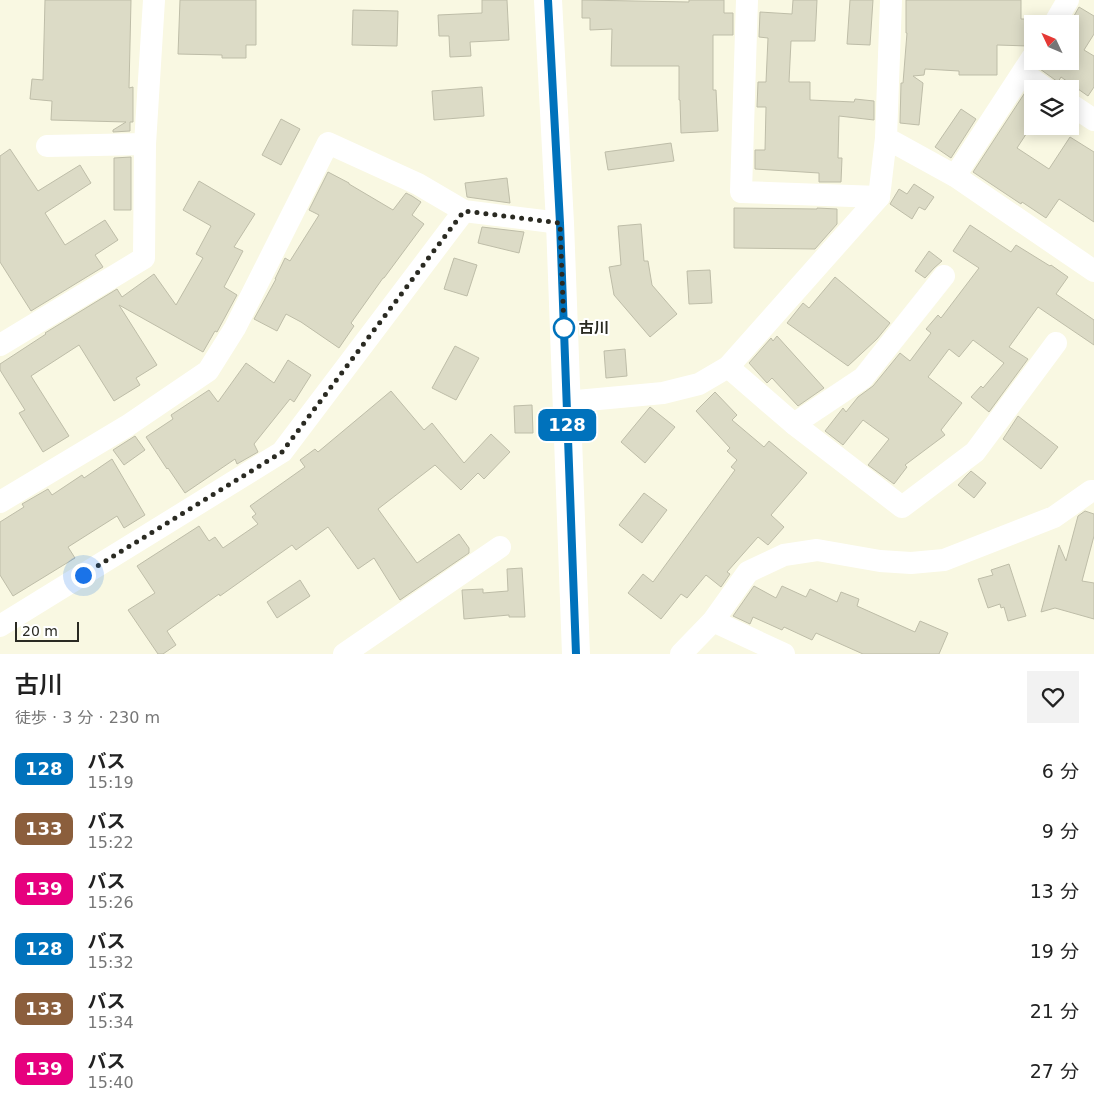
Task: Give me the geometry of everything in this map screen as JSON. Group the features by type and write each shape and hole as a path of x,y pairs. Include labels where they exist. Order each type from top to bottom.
{"main road":[{"path":"548,0 560,223 576,654"}],"street":[{"path":"0,345 144,258 145,144 154,0"},
{"path":"747,0 741,192 879,197"},
{"path":"566,402 663,393 699,384 728,367 879,197 886,138 892,0"},
{"path":"1059,15 1068,0"},
{"path":"955,176 1025,70"},
{"path":"1031,70 1039,80"},
{"path":"1079,110 1094,120"},
{"path":"886,138 955,176 1094,271"},
{"path":"0,502 127,426 208,371 235,328 328,143 418,184 464,211 560,223"},
{"path":"47,146 145,144"},
{"path":"0,626 282,452 464,211"},
{"path":"794,424 863,378 944,276"},
{"path":"728,367 794,424 902,508 975,452 1056,343"},
{"path":"681,654 713,621 748,572 784,555 817,550 911,563 944,560 1054,517 1091,491 1094,491"},
{"path":"344,654 500,548"},
{"path":"713,621 784,654"}],"building":[{"path":"45,0 131,0 129,88 133,87 133,122 130,122 130,131 113,132 113,130 126,122 51,120 52,101 30,99 32,79 43,80"},
{"path":"180,0 256,0 256,45 246,45 246,58 222,58 222,55 178,54"},
{"path":"482,0 507,0 509,40 470,42 471,56 450,57 449,36 439,36 438,15 482,13"},
{"path":"582,0 689,2 689,0 724,0 724,13 733,13 733,35 713,35 713,90 716,90 718,131 681,133 679,66 611,66 612,29 590,30 590,18 582,18"},
{"path":"793,0 817,0 815,41 791,41 789,82 810,82 810,100 854,102 855,99 874,101 874,120 839,116 838,158 842,158 841,182 819,182 819,173 755,169 755,150 765,150 766,107 757,107 758,82 766,82 768,38 759,37 760,12 792,14"},
{"path":"850,0 873,0 870,45 847,44"},
{"path":"906,0 1021,0 1021,19 1024,19 1024,46 997,45 997,75 959,75 959,71 925,69 924,75 913,76 923,83 919,125 900,123 901,83 903,83"},
{"path":"1079,7 1094,16 1094,34 1084,50 1094,56 1094,87 1088,96 1079,90 1079,80 1065,80 1061,77 1059,80 1055,80 1041,70 1079,70 1079,15 1074,15"},
{"path":"353,10 398,11 397,46 352,45"},
{"path":"482,87 484,116 434,120 432,91"},
{"path":"1024,94 1025,135 1017,148 1049,169 1070,137 1094,152 1094,222 1059,199 1046,218 973,172"},
{"path":"961,109 976,119 951,158 935,147"},
{"path":"281,119 300,129 281,165 262,155"},
{"path":"671,143 674,161 608,170 605,152"},
{"path":"10,149 38,191 80,165 91,183 45,213 65,245 105,220 118,240 95,255 103,267 31,311 0,262 0,156"},
{"path":"131,157 131,210 114,210 114,158"},
{"path":"328,172 393,210 406,193 412,196 421,202 412,215 424,224 351,323 354,326 339,348 286,314 277,331 254,319 285,258 290,261 319,215 309,210"},
{"path":"507,178 510,203 467,197 465,183"},
{"path":"199,181 255,214 234,247 243,251 224,287 237,295 217,332 215,331 203,352 119,305 157,365 136,378 140,385 114,401 79,345 31,376 69,436 43,452 19,413 25,410 0,370 0,364 45,333 117,289 122,297 154,274 176,305 203,258 196,254 211,226 183,210"},
{"path":"914,184 934,197 925,210 919,207 912,219 890,204 899,189 907,194"},
{"path":"734,208 837,209 837,224 815,249 734,248"},
{"path":"641,224 644,261 648,261 652,285 677,314 650,337 614,295 609,267 621,265 618,226"},
{"path":"970,225 1011,252 1016,245 1068,277 1056,294 1094,320 1094,345 1038,307 1009,347 1028,359 989,412 971,397 981,386 983,388 1004,363 973,340 959,357 949,349 928,377 962,403 941,430 945,435 905,465 907,467 894,484 868,465 889,439 863,420 843,445 825,431 843,408 846,412 858,397 873,386 900,353 910,361 931,333 926,329 938,315 941,318 979,268 953,251"},
{"path":"482,227 524,232 519,253 478,243"},
{"path":"929,251 942,261 925,278 915,271"},
{"path":"454,258 477,265 467,296 444,289"},
{"path":"710,270 712,303 689,304 687,271"},
{"path":"835,277 890,323 877,339 848,366 787,323 803,303 809,308"},
{"path":"777,336 824,388 798,406 772,378 767,383 749,363 771,338 773,341"},
{"path":"455,346 479,358 456,400 432,388"},
{"path":"625,349 627,376 606,378 604,351"},
{"path":"288,360 311,375 294,402 290,399 254,444 258,452 237,464 235,459 185,493 146,437 173,419 171,415 209,390 218,402 246,363 274,383"},
{"path":"391,391 424,430 432,423 464,463 491,434 510,452 484,479 478,473 461,490 435,465 378,509 417,563 459,534 469,548 469,553 400,600 374,558 358,569 328,527 296,550 292,545 167,631 176,645 163,654 158,654 128,610 155,593 137,566 199,526 209,541 215,537 223,548 258,524 252,517 256,514 250,506 305,467 300,460 315,449 318,452"},
{"path":"715,392 737,415 732,420 764,447 769,441 807,473 771,515 784,527 768,545 758,537 727,572 730,574 721,587 706,575 687,598 681,594 661,619 628,593 643,574 653,582 735,470 731,467 737,460 727,451 730,448 696,411"},
{"path":"532,405 533,433 515,433 514,406"},
{"path":"650,407 675,427 645,463 621,442"},
{"path":"1018,416 1058,447 1041,469 1003,439"},
{"path":"135,436 145,450 124,465 113,450"},
{"path":"112,459 145,515 124,528 117,516 68,547 75,558 13,596 0,575 0,522 24,507 22,504 48,489 52,495 82,475 84,478"},
{"path":"971,471 986,483 974,498 958,485"},
{"path":"644,493 667,510 642,543 619,525"},
{"path":"1085,511 1094,514 1094,536 1082,581 1094,583 1094,619 1055,608 1041,612 1059,545 1066,561 1078,516"},
{"path":"1009,564 1026,616 1008,621 1004,607 1001,608 1000,604 988,608 978,579 993,575 991,570"},
{"path":"522,568 525,617 509,617 509,615 464,619 462,590 483,589 483,593 508,591 507,569"},
{"path":"300,580 310,596 277,618 267,602"},
{"path":"754,586 776,598 782,586 806,597 810,589 837,602 841,592 859,599 857,606 915,632 920,621 948,633 939,654 863,654 816,633 812,640 784,627 782,630 753,617 750,624 733,616"}],"bus line":[{"name":"128","path":"548,0 560,223 576,654"}],"place":[{"name":"古川","path":"564,328"}],"route":[{"path":"83,575 282,452 464,211 560,223 564,328"}]}
